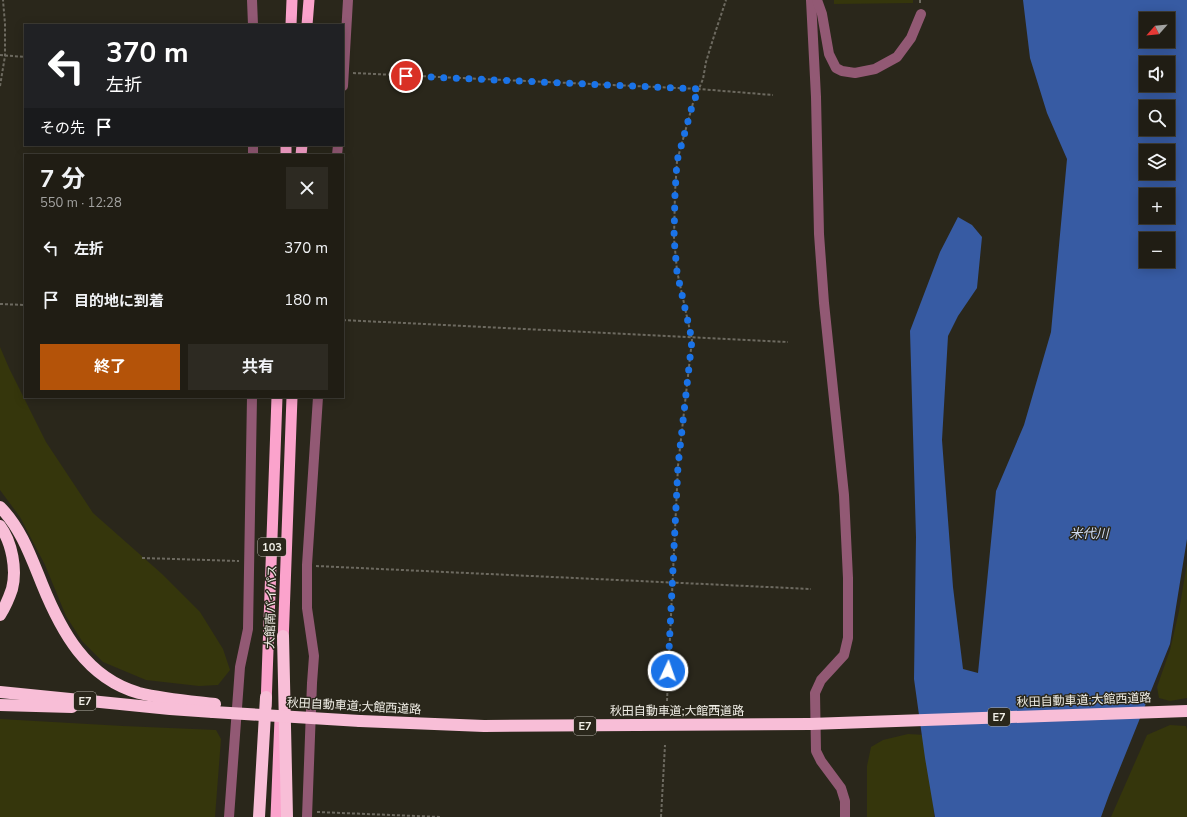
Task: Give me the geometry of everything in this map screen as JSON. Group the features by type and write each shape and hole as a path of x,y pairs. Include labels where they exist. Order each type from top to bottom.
{"highway":[{"path":"290,24 291,0"},
{"path":"306,24 308,0"},
{"name":"大館南バイパス","path":"263,817 277,398"},
{"name":"大館南バイパス","path":"276,817 292,398"},
{"path":"0,507 14,524 62,627 71,643 81,656 107,678 122,686 138,692 214,708"},
{"path":"0,526 9,544 13,559 14,573 12,588 0,615"},
{"path":"283,636 286,817"},
{"name":"秋田自動車道;大館西道路","path":"0,692 170,709 214,708 360,721 484,726 810,724 1187,711"},
{"path":"259,817 266,697"},
{"path":"0,705 170,709"}],"street":[{"path":"252,0 253,24"},
{"path":"344,73 348,0"},
{"path":"811,0 816,97 819,234 824,303 844,495 848,578 848,638 844,654 821,680 815,693 816,751 821,761 841,788 845,801 845,817"},
{"path":"817,0 822,14 829,54 836,68 842,71 855,73 875,69 896,57 911,38 920,14"},
{"path":"229,817 240,667 248,629 252,398"},
{"path":"308,815 314,656 307,608 307,565 318,398"}],"path":[{"path":"0,86 6,56 3,0"},
{"path":"667,701 678,466 691,347 691,337 677,272 674,238 677,161 693,103 703,79 706,62 726,0"},
{"path":"0,55 24,57"},
{"path":"344,73 699,89 773,95"},
{"path":"0,304 24,305"},
{"path":"344,320 788,342"},
{"path":"142,558 248,561"},
{"path":"307,565 811,589"},
{"path":"661,817 665,746"},
{"path":"308,815 442,817"}],"shaded area":[{"path":"834,0 913,0 913,3 834,4"},
{"path":"0,347 46,442 93,513 162,574 200,612 223,649 230,670 218,685 199,686 146,680 103,662 82,641 66,616 45,565 20,517 0,490"},
{"path":"1187,563 1187,698 1170,701 1159,698 1157,687 1170,650 1179,611"},
{"path":"0,719 216,730 221,739 215,817 0,817"},
{"path":"1170,725 1186,726 1187,730 1187,817 1111,817 1147,735"},
{"path":"908,734 926,735 932,763 934,817 867,817 867,766 871,747 883,740"}],"water":[{"name":"米代川","path":"1023,0 1187,0 1187,539 1170,644 1101,817 935,817 914,679 916,537 910,331 940,252 958,217 972,225 982,237 977,288 958,316 948,336 942,440 953,587 963,669 978,673 996,491 1024,425 1051,332 1067,159 1047,113 1030,58"}],"route":[{"path":"406,76 699,89 693,103 677,161 675,193 674,238 677,272 692,340 678,466 668,671"}]}
